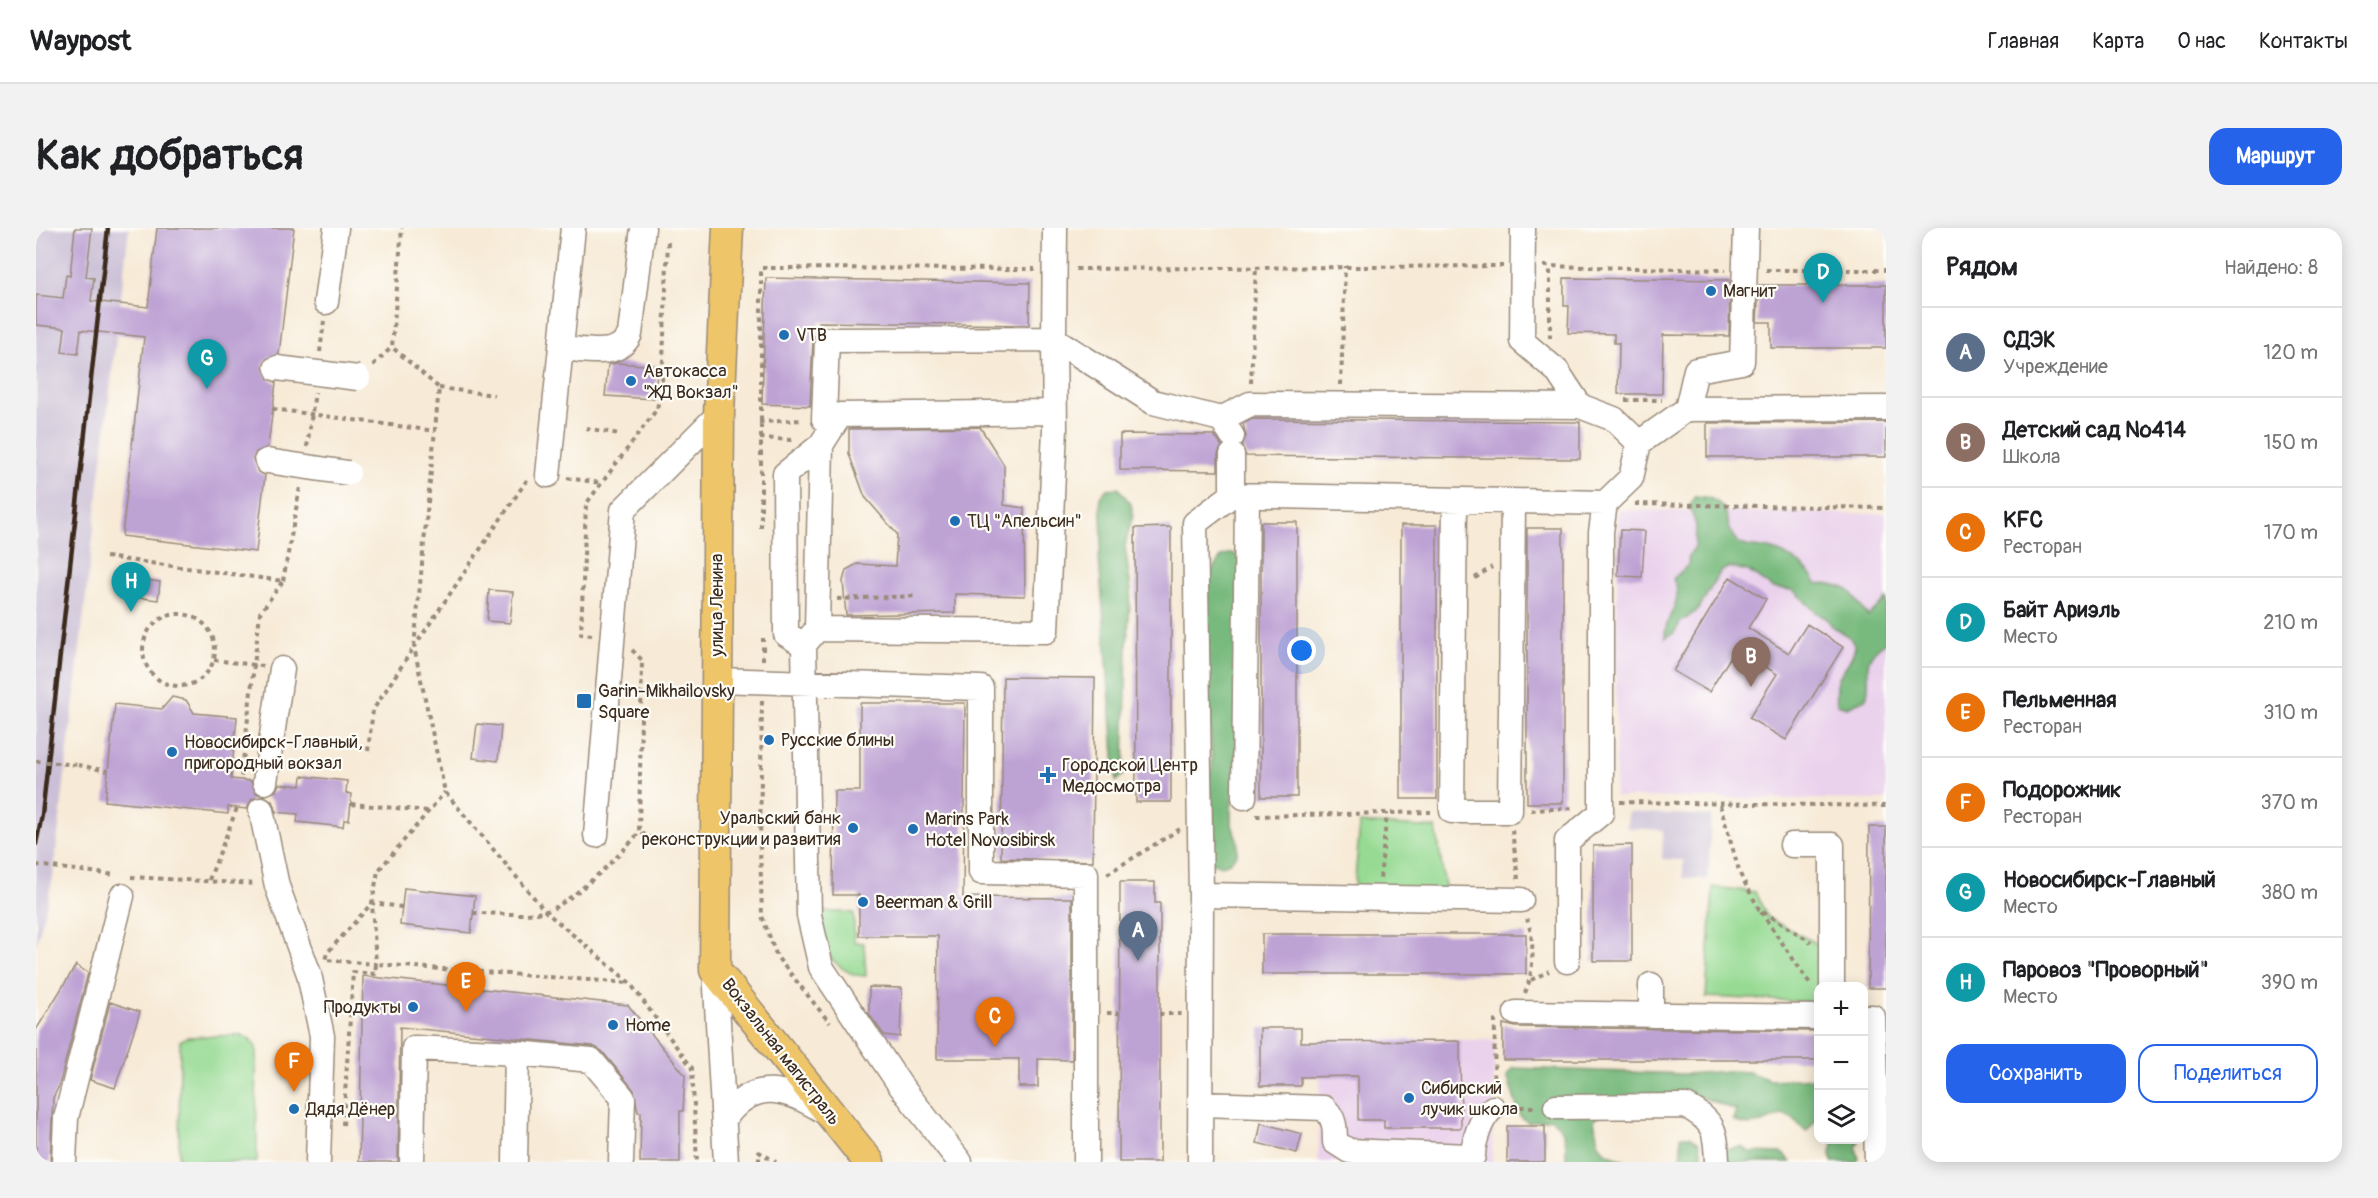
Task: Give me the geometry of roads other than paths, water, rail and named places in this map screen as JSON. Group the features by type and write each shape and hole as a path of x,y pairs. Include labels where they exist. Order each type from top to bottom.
{"main road":[{"name":"улица Ленина","path":"716,970 719,414 728,228"},
{"name":"Вокзальная магистраль","path":"716,970 869,1162"}],"street":[{"path":"326,302 336,228"},
{"path":"548,476 573,228"},
{"path":"561,348 615,351 625,344 630,334 643,228"},
{"path":"1053,412 840,415 821,445 785,474 786,634 810,637 1046,631 1053,412 1055,228"},
{"path":"1523,228 1522,341 1550,364 1580,406"},
{"path":"1566,961 1567,841 1601,813 1602,806 1601,532 1605,503 1631,478 1640,443 1688,405 1696,370 1742,362 1746,228"},
{"path":"824,418 827,340 1054,339 1153,402 1228,436"},
{"path":"277,368 358,378"},
{"path":"1245,806 1240,495 1228,436 1250,404 1580,406 1614,419 1640,443"},
{"path":"1688,405 1886,408"},
{"path":"596,835 623,510 719,414"},
{"path":"821,445 810,637 805,682 808,915 821,967 900,1085 960,1162"},
{"path":"267,461 348,473"},
{"path":"1200,1162 1201,895 1195,523 1240,495 1605,503"},
{"path":"1455,500 1452,811 1510,811 1513,501"},
{"path":"253,781 282,669"},
{"path":"717,680 981,688 981,872 1086,874 1086,1162"},
{"path":"261,810 277,885 309,974 322,1036 318,1162"},
{"path":"1792,844 1832,845 1832,955 1824,982"},
{"path":"1201,895 1521,900"},
{"path":"64,1162 66,1118 122,896"},
{"name":"улица Ленина","path":"716,970 726,1162"},
{"path":"1650,1015 1651,985"},
{"path":"1516,1013 1814,1017"},
{"path":"1868,1017 1873,1017 1877,1162"},
{"path":"412,1162 414,1048 517,1053 591,1060 623,1098 621,1162"},
{"path":"515,1162 517,1053"},
{"path":"724,1119 743,1098 760,1091 781,1091 805,1100 831,1116"},
{"path":"1200,1104 1324,1108 1335,1126 1335,1142 1349,1151 1468,1156 1473,1156 1473,1147 1487,1113 1498,1108"},
{"path":"1556,1107 1686,1106 1704,1115 1716,1134 1717,1162"}],"railway":[{"path":"36,844 42,815 108,228"}],"place":[{"name":"Магнит","path":"1711,291"},
{"name":"Байт Ариэль","path":"1823,303"},
{"name":"VTB","path":"784,335"},
{"name":"Автокасса \"ЖД Вокзал\"","path":"631,381"},
{"name":"Новосибирск-Главный","path":"207,389"},
{"name":"ТЦ \"Апельсин\"","path":"955,521"},
{"name":"Паровоз \"Проворный\"","path":"131,612"},
{"name":"Детский сад №414","path":"1751,687"},
{"name":"Garin-Mikhailovsky Square","path":"584,701"},
{"name":"Русские блины","path":"769,740"},
{"name":"Новосибирск-Главный, пригородный вокзал","path":"172,752"},
{"name":"Городской Центр Медосмотра","path":"1048,775"},
{"name":"Уральский банк реконструкции и развития","path":"853,828"},
{"name":"Marins Park Hotel Novosibirsk","path":"913,829"},
{"name":"Beerman & Grill","path":"863,902"},
{"name":"СДЭК","path":"1138,961"},
{"name":"Продукты","path":"413,1007"},
{"name":"Пельменная","path":"466,1012"},
{"name":"Home","path":"613,1025"},
{"name":"KFC","path":"995,1047"},
{"name":"Подорожник","path":"294,1092"},
{"name":"Сибирский лучик школа","path":"1409,1098"},
{"name":"Дядя Дёнер","path":"294,1109"}]}
